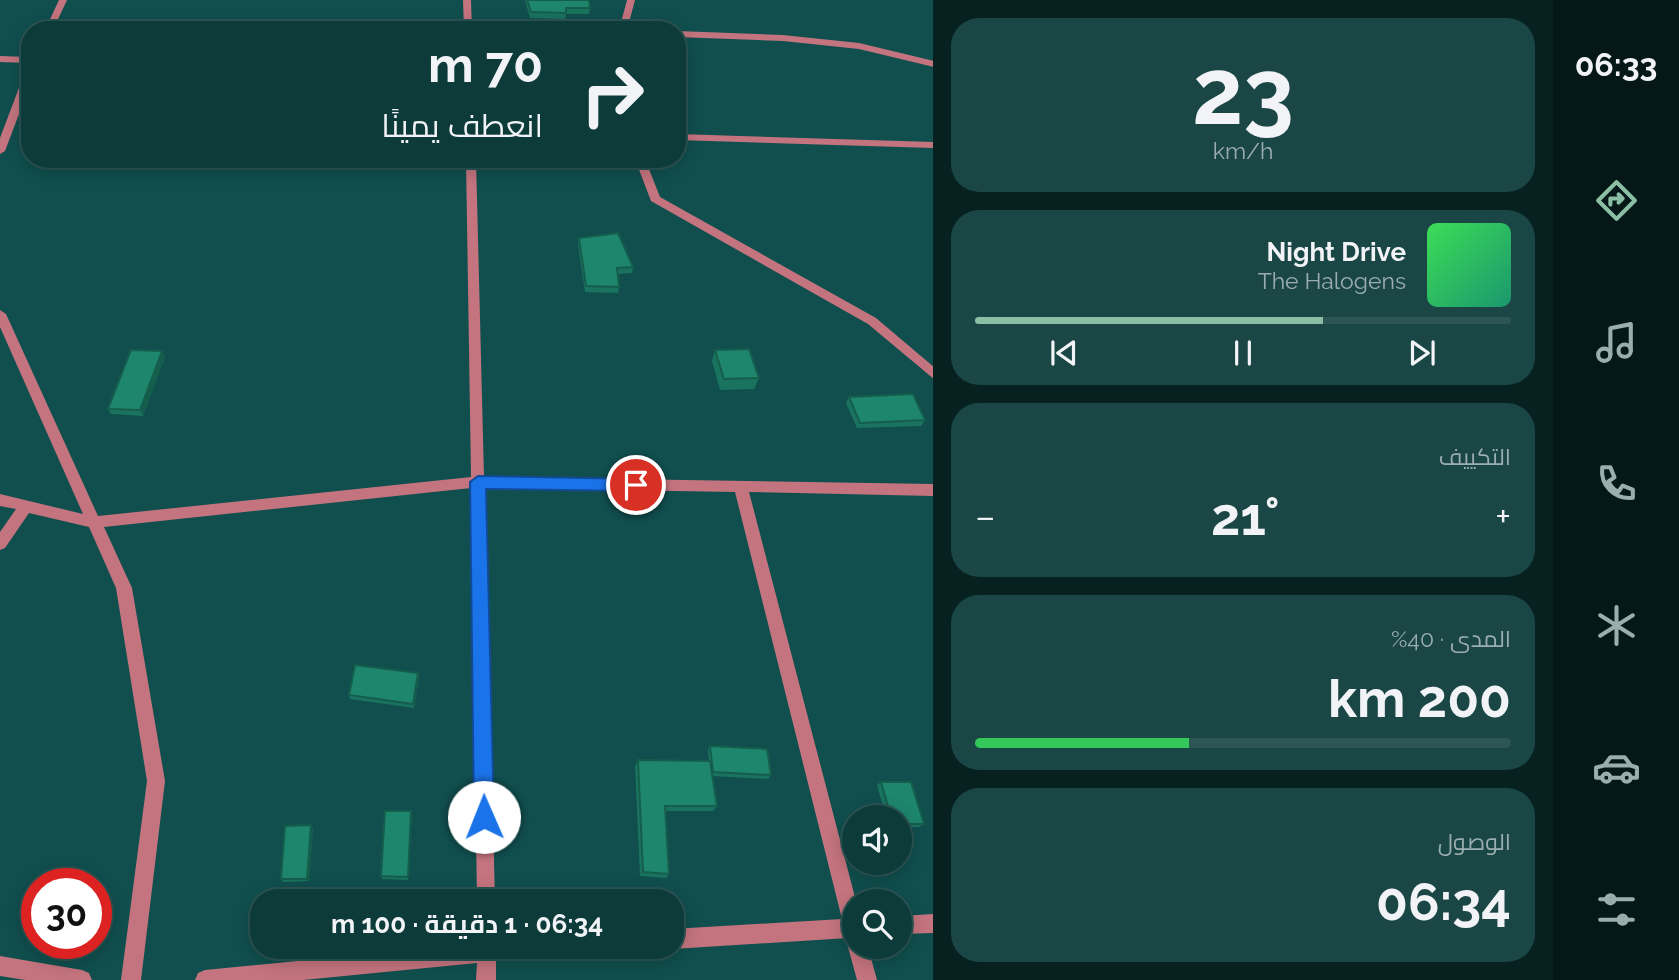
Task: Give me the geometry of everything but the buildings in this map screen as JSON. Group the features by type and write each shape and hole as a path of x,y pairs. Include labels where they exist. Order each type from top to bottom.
{"street":[{"path":"53,21 63,0"},
{"path":"467,0 468,21"},
{"path":"625,21 631,0"},
{"path":"686,34 783,38 859,46 933,64"},
{"path":"0,59 21,60"},
{"path":"0,151 21,96"},
{"path":"686,137 933,145"},
{"path":"471,168 486,889"},
{"path":"643,168 654,199 872,321 933,374"},
{"path":"0,314 124,588 156,782 131,980"},
{"path":"0,500 94,522 478,482 933,490"},
{"path":"741,487 844,889"},
{"path":"0,544 26,506"},
{"path":"912,924 933,923"},
{"path":"684,938 842,930"},
{"path":"205,980 390,959"},
{"path":"486,980 487,959"},
{"path":"861,959 867,980"},
{"path":"0,966 82,980"}],"route":[{"path":"484,817 478,482 636,485"}]}
